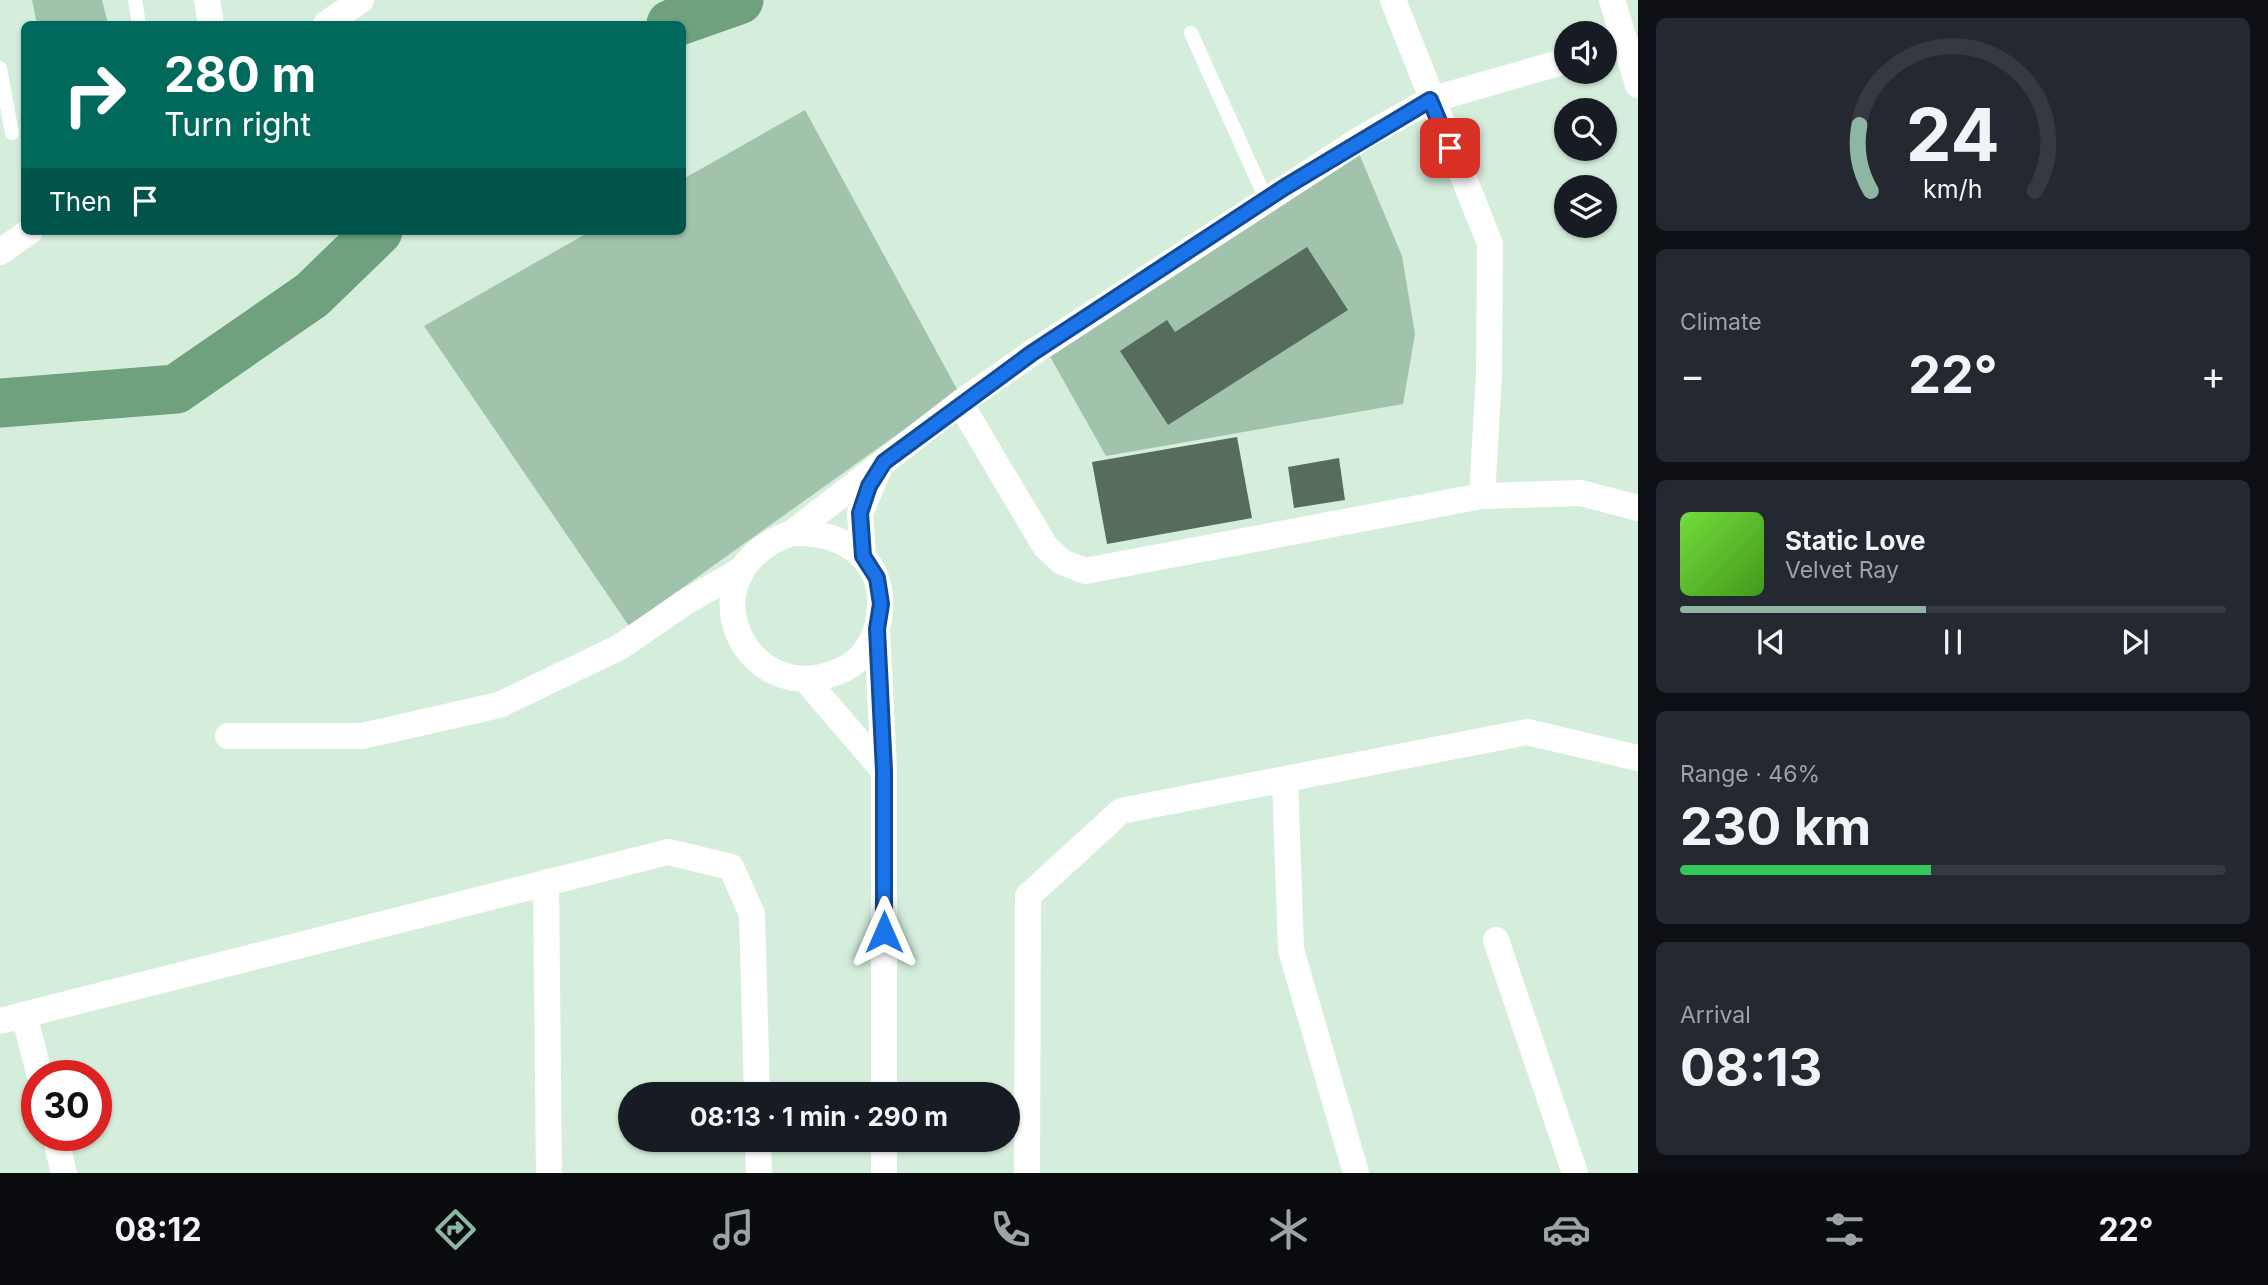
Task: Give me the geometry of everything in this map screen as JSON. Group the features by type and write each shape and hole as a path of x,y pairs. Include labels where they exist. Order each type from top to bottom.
{"street":[{"path":"330,21 361,0"},
{"path":"1393,0 1430,100 1489,244 1489,374 1482,496"},
{"path":"1612,0 1623,44 1638,85"},
{"path":"792,533 960,403 1362,138 1430,100 1554,64"},
{"path":"0,251 24,235"},
{"path":"960,403 1045,546 1062,562 1085,571 1482,496 1581,493 1638,508"},
{"path":"863,556 860,513 869,486 884,462"},
{"path":"877,629 867,650 850,666 829,676 806,680 783,676 763,666 747,649 736,629 732,606 741,570 754,552 771,540 792,533 818,532 843,540 863,556 877,578 881,604 877,629 884,771 884,1082"},
{"path":"228,736 362,736 499,705 620,647 684,603 741,570"},
{"path":"684,603 732,606"},
{"path":"806,680 884,771"},
{"path":"1027,1173 1028,896 1121,811 1527,732 1638,758"},
{"path":"1286,779 1291,950 1356,1173"},
{"path":"32,1060 12,1018 668,852 731,867 752,914 757,1082"},
{"path":"546,882 549,1173"},
{"path":"1496,940 1575,1173"},
{"path":"59,1151 64,1173"},
{"path":"758,1152 759,1173"},
{"path":"884,1152 884,1173"}],"lane":[{"path":"135,0 138,21"},
{"path":"1191,33 1266,199"},
{"path":"0,68 12,133"}],"green space":[{"path":"32,0 102,0 107,21 36,21"},
{"path":"805,110 958,391 629,626 424,326 584,235 686,235 686,177"},
{"path":"1358,151 1402,256 1415,334 1403,404 1106,456 1048,353"}],"building":[{"path":"1307,247 1348,310 1168,425 1120,351 1167,320 1175,332"},
{"path":"1237,437 1252,518 1107,544 1092,462"},
{"path":"1339,458 1345,500 1294,508 1288,467"}],"waterway":[{"path":"680,21 739,0"},
{"path":"0,403 176,389 312,295 374,235"}],"route":[{"path":"884,932 884,771 877,629 881,604 877,578 863,556 860,513 869,486 884,462 960,403 1032,353 1233,220 1362,138 1430,100 1450,148"}]}
